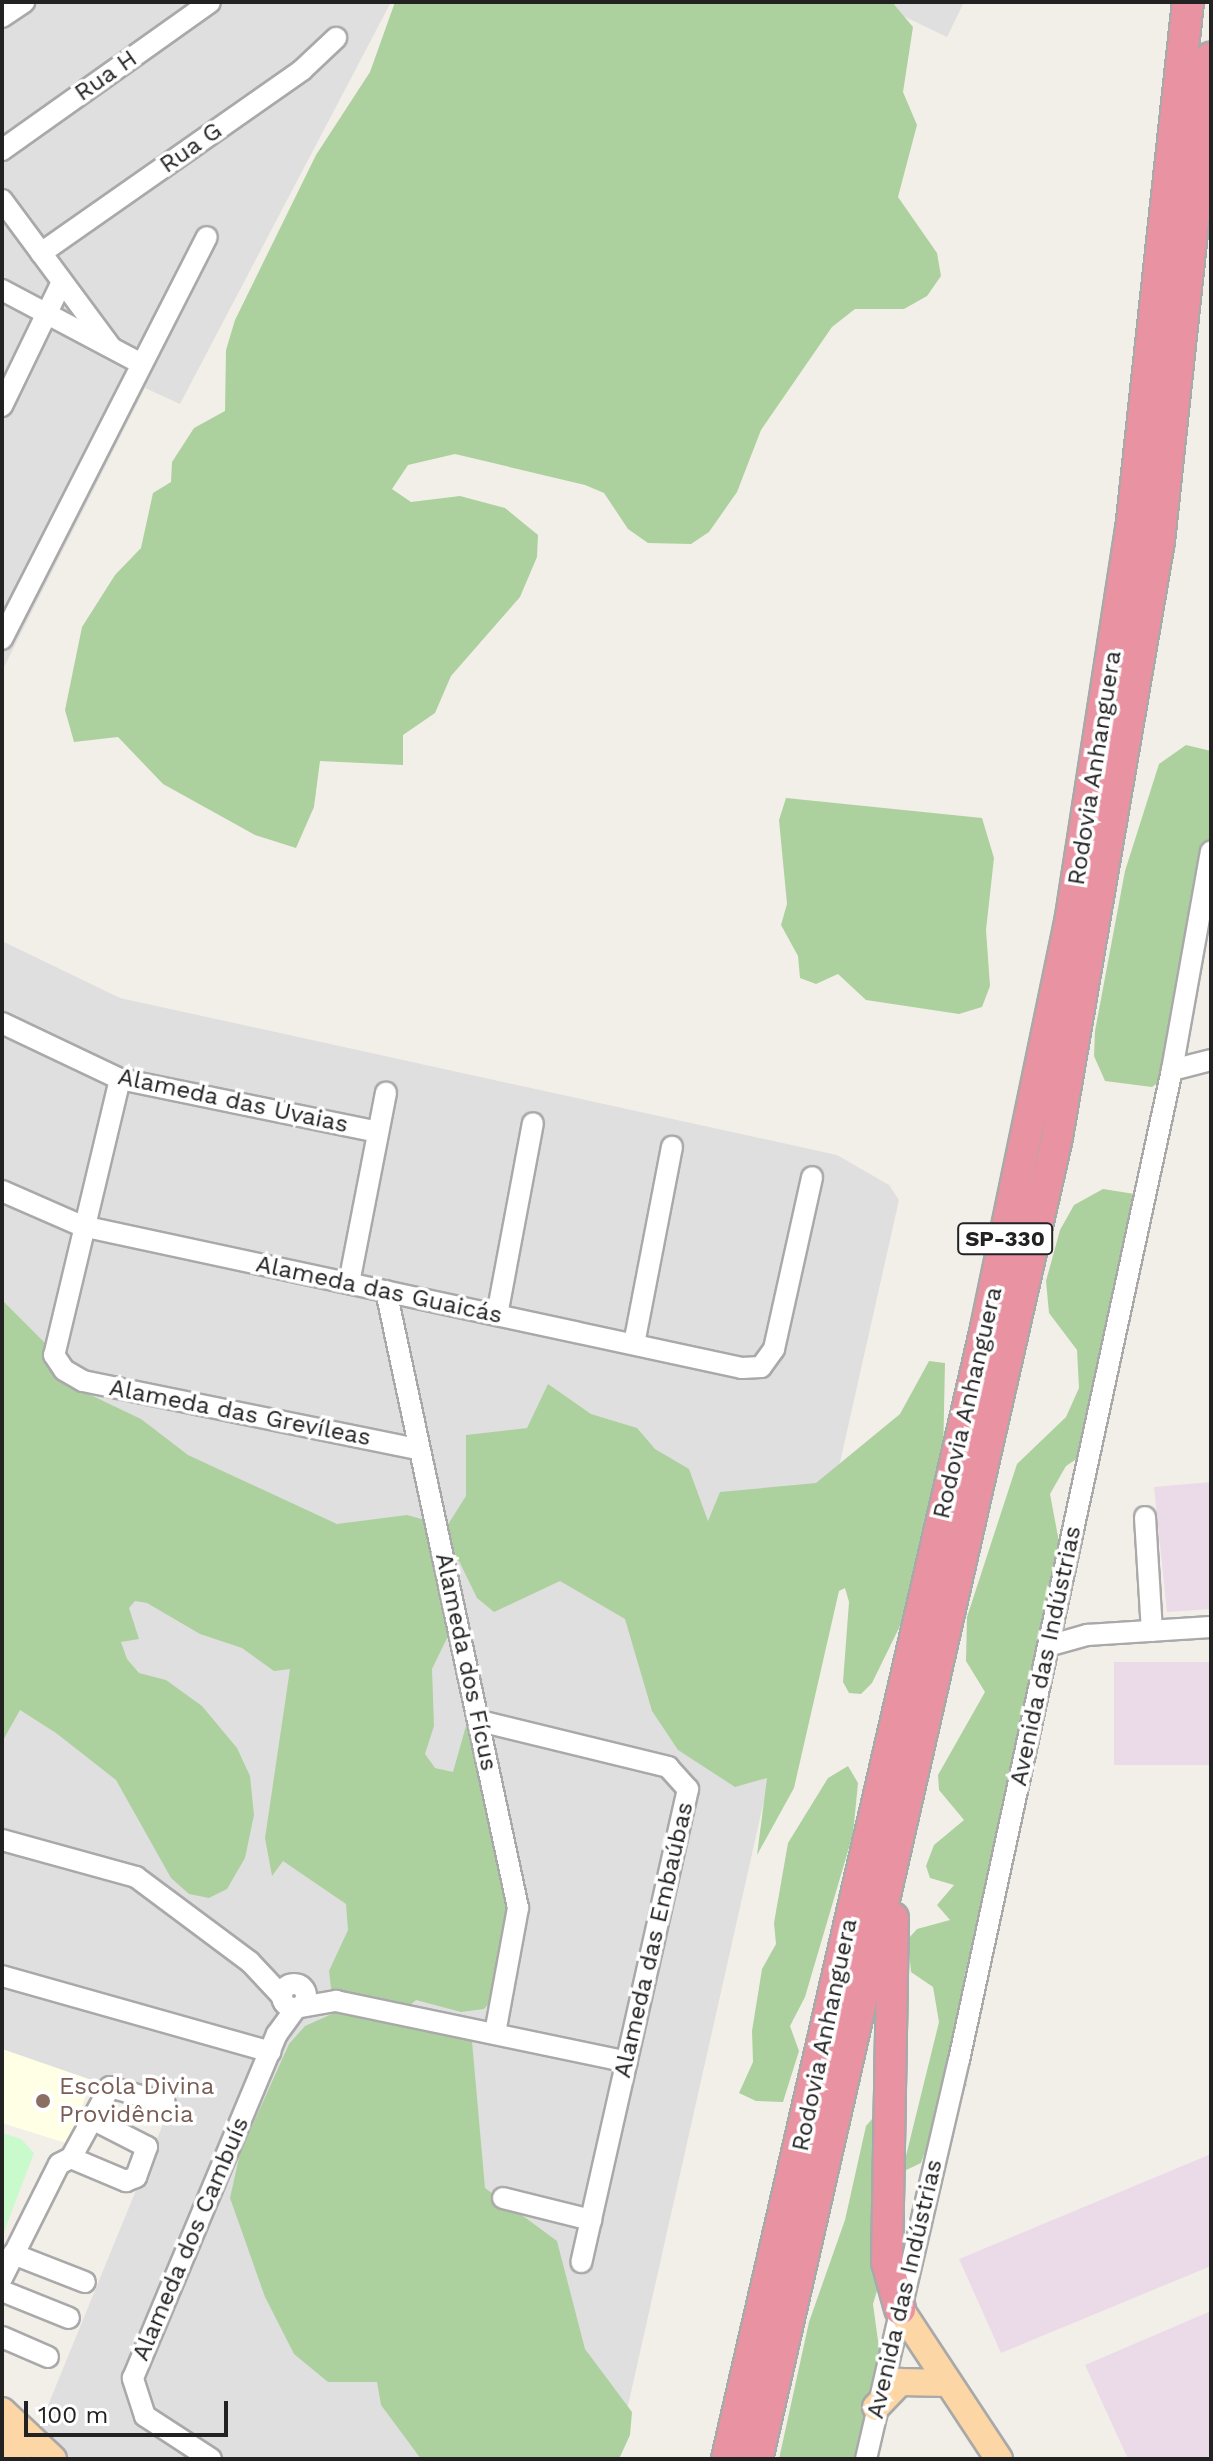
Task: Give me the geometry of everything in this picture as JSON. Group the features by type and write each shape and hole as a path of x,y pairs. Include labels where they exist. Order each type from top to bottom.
{"highway":[{"name":"Rodovia Anhanguera","path":"727,2459 752,2366 986,1328 1070,923 1133,515 1188,2"},
{"name":"Rodovia Anhanguera","path":"757,2459 1037,1229 1100,907 1159,541 1211,58"},
{"path":"884,1895 896,1925 887,2262 900,2309"},
{"path":"717,2459 752,2366"}],"main road":[{"path":"900,2309 999,2459"},
{"path":"876,2407 900,2382 948,2383"},
{"path":"2,2411 24,2452"}],"street":[{"path":"2,17 24,2"},
{"name":"Rua H","path":"2,150 210,2"},
{"name":"Rua G","path":"41,253 302,70 336,38"},
{"path":"2,200 110,346"},
{"path":"2,639 140,363 207,237"},
{"path":"2,406 62,282"},
{"path":"2,290 140,363"},
{"name":"Avenida das Indústrias","path":"866,2459 1048,1646 1172,1070 1211,851"},
{"name":"Alameda das Uvaias","path":"2,1023 120,1079 378,1132"},
{"path":"1172,1070 1211,1060"},
{"path":"82,1226 120,1079"},
{"path":"349,1283 386,1093"},
{"path":"497,1315 533,1123"},
{"path":"634,1344 672,1147"},
{"name":"Alameda das Guaicás","path":"2,1191 82,1226 634,1344 761,1367 774,1349 812,1177"},
{"name":"Alameda das Grevíleas","path":"82,1226 54,1355 64,1370 83,1381 418,1449"},
{"name":"Alameda dos Fícus","path":"386,1291 518,1908 495,2033"},
{"path":"1145,1517 1152,1631"},
{"path":"1048,1646 1087,1635 1211,1627"},
{"name":"Alameda das Embaúbas","path":"480,1721 668,1767 688,1789 581,2262"},
{"path":"2,1840 136,1877 293,1997 336,2001 627,2062"},
{"path":"2,1976 273,2043"},
{"name":"Alameda dos Cambuís","path":"211,2459 145,2416 133,2378 293,1997"},
{"path":"2,2278 48,2176 71,2158 110,2087 165,2103"},
{"path":"71,2158 126,2181 136,2177 147,2147 92,2119"},
{"path":"503,2198 591,2220"},
{"path":"13,2254 85,2282"},
{"path":"2,2291 69,2318"},
{"path":"2,2337 48,2357"}],"shaded area":[{"path":"2,2 391,2 180,404 145,388 2,671"},
{"path":"874,2 964,2 947,37"},
{"path":"2,941 120,998 837,1155 889,1185 899,1200 616,2459 65,2459 35,2437 170,2107 2,2049"},
{"path":"1211,1482 1211,1609 1167,1612 1154,1487"},
{"path":"1114,1662 1211,1662 1211,1765 1114,1765"},
{"name":"Escola Divina Providência","path":"2,2049 91,2080 69,2144 2,2123"},
{"path":"1211,2154 1211,2266 1001,2353 959,2259"},
{"path":"1211,2311 1211,2459 1128,2459 1085,2365"}],"green space":[{"path":"395,2 892,2 913,27 903,92 917,125 898,197 937,253 941,276 927,296 904,309 855,309 832,327 761,430 737,492 709,532 691,544 648,543 628,529 604,493 585,485 455,454 408,465 392,489 411,502 460,496 505,508 538,535 537,557 520,597 451,676 435,713 403,735 403,765 320,761 314,807 296,848 255,835 163,784 118,737 74,742 65,710 82,627 115,575 141,548 153,493 171,482 172,462 194,428 225,411 226,350 235,320 316,155 370,72"},
{"path":"1186,745 1211,751 1211,870 1159,1082 1152,1087 1105,1081 1094,1056 1095,1031 1125,871 1159,764"},
{"path":"786,798 982,818 994,858 986,930 990,986 982,1007 959,1014 866,1000 838,974 816,984 800,978 798,956 781,925 787,904 779,820"},
{"path":"1103,1189 1141,1195 1087,1452 1066,1466 1050,1494 1063,1563 965,1973 955,2070 967,2085 942,2105 921,2163 902,2172 939,2022 933,1987 911,1972 908,1939 917,1929 950,1920 937,1905 954,1885 930,1878 926,1866 934,1845 964,1820 939,1790 938,1775 985,1692 966,1661 967,1617 1017,1464 1066,1417 1079,1388 1077,1350 1049,1313 1046,1281 1060,1230 1074,1205"},
{"path":"2,1300 52,1350 76,1388 141,1419 188,1455 337,1524 407,1515 447,1526 466,1496 466,1435 527,1428 548,1384 591,1414 637,1428 655,1449 689,1469 708,1521 720,1492 816,1483 900,1414 929,1361 945,1363 943,1460 900,1626 872,1683 861,1694 849,1693 843,1682 849,1602 845,1588 839,1591 794,1788 757,1855 767,1778 735,1787 678,1750 652,1711 625,1619 560,1581 494,1612 477,1598 459,1561 451,1562 449,1634 432,1669 434,1726 425,1754 435,1768 453,1772 469,1715 515,1902 503,1988 484,2009 461,2012 416,2000 402,2012 472,2041 485,2188 557,2241 585,2349 632,2412 630,2435 619,2459 421,2459 381,2405 377,2382 328,2382 294,2354 265,2297 230,2198 240,2153 289,2044 305,2026 334,2013 329,1971 348,1930 346,1904 283,1861 272,1876 265,1838 290,1669 274,1671 242,1648 200,1634 147,1603 135,1601 129,1608 139,1639 121,1642 127,1659 139,1673 166,1680 202,1706 237,1748 250,1776 254,1815 245,1858 227,1889 209,1898 189,1894 171,1878 116,1780 56,1733 20,1710 2,1742"},
{"path":"848,1766 858,1783 853,1834 805,1997 790,2026 799,2051 783,2102 756,2101 739,2093 753,2062 752,2031 762,1969 776,1944 774,1923 788,1843 828,1778"},
{"path":"878,2112 880,2281 873,2304 882,2370 860,2459 779,2459 809,2322 845,2220 866,2126"},
{"path":"2,2133 21,2139 34,2153 2,2237"}],"place":[{"name":"Escola Divina Providência","path":"43,2101"}]}
